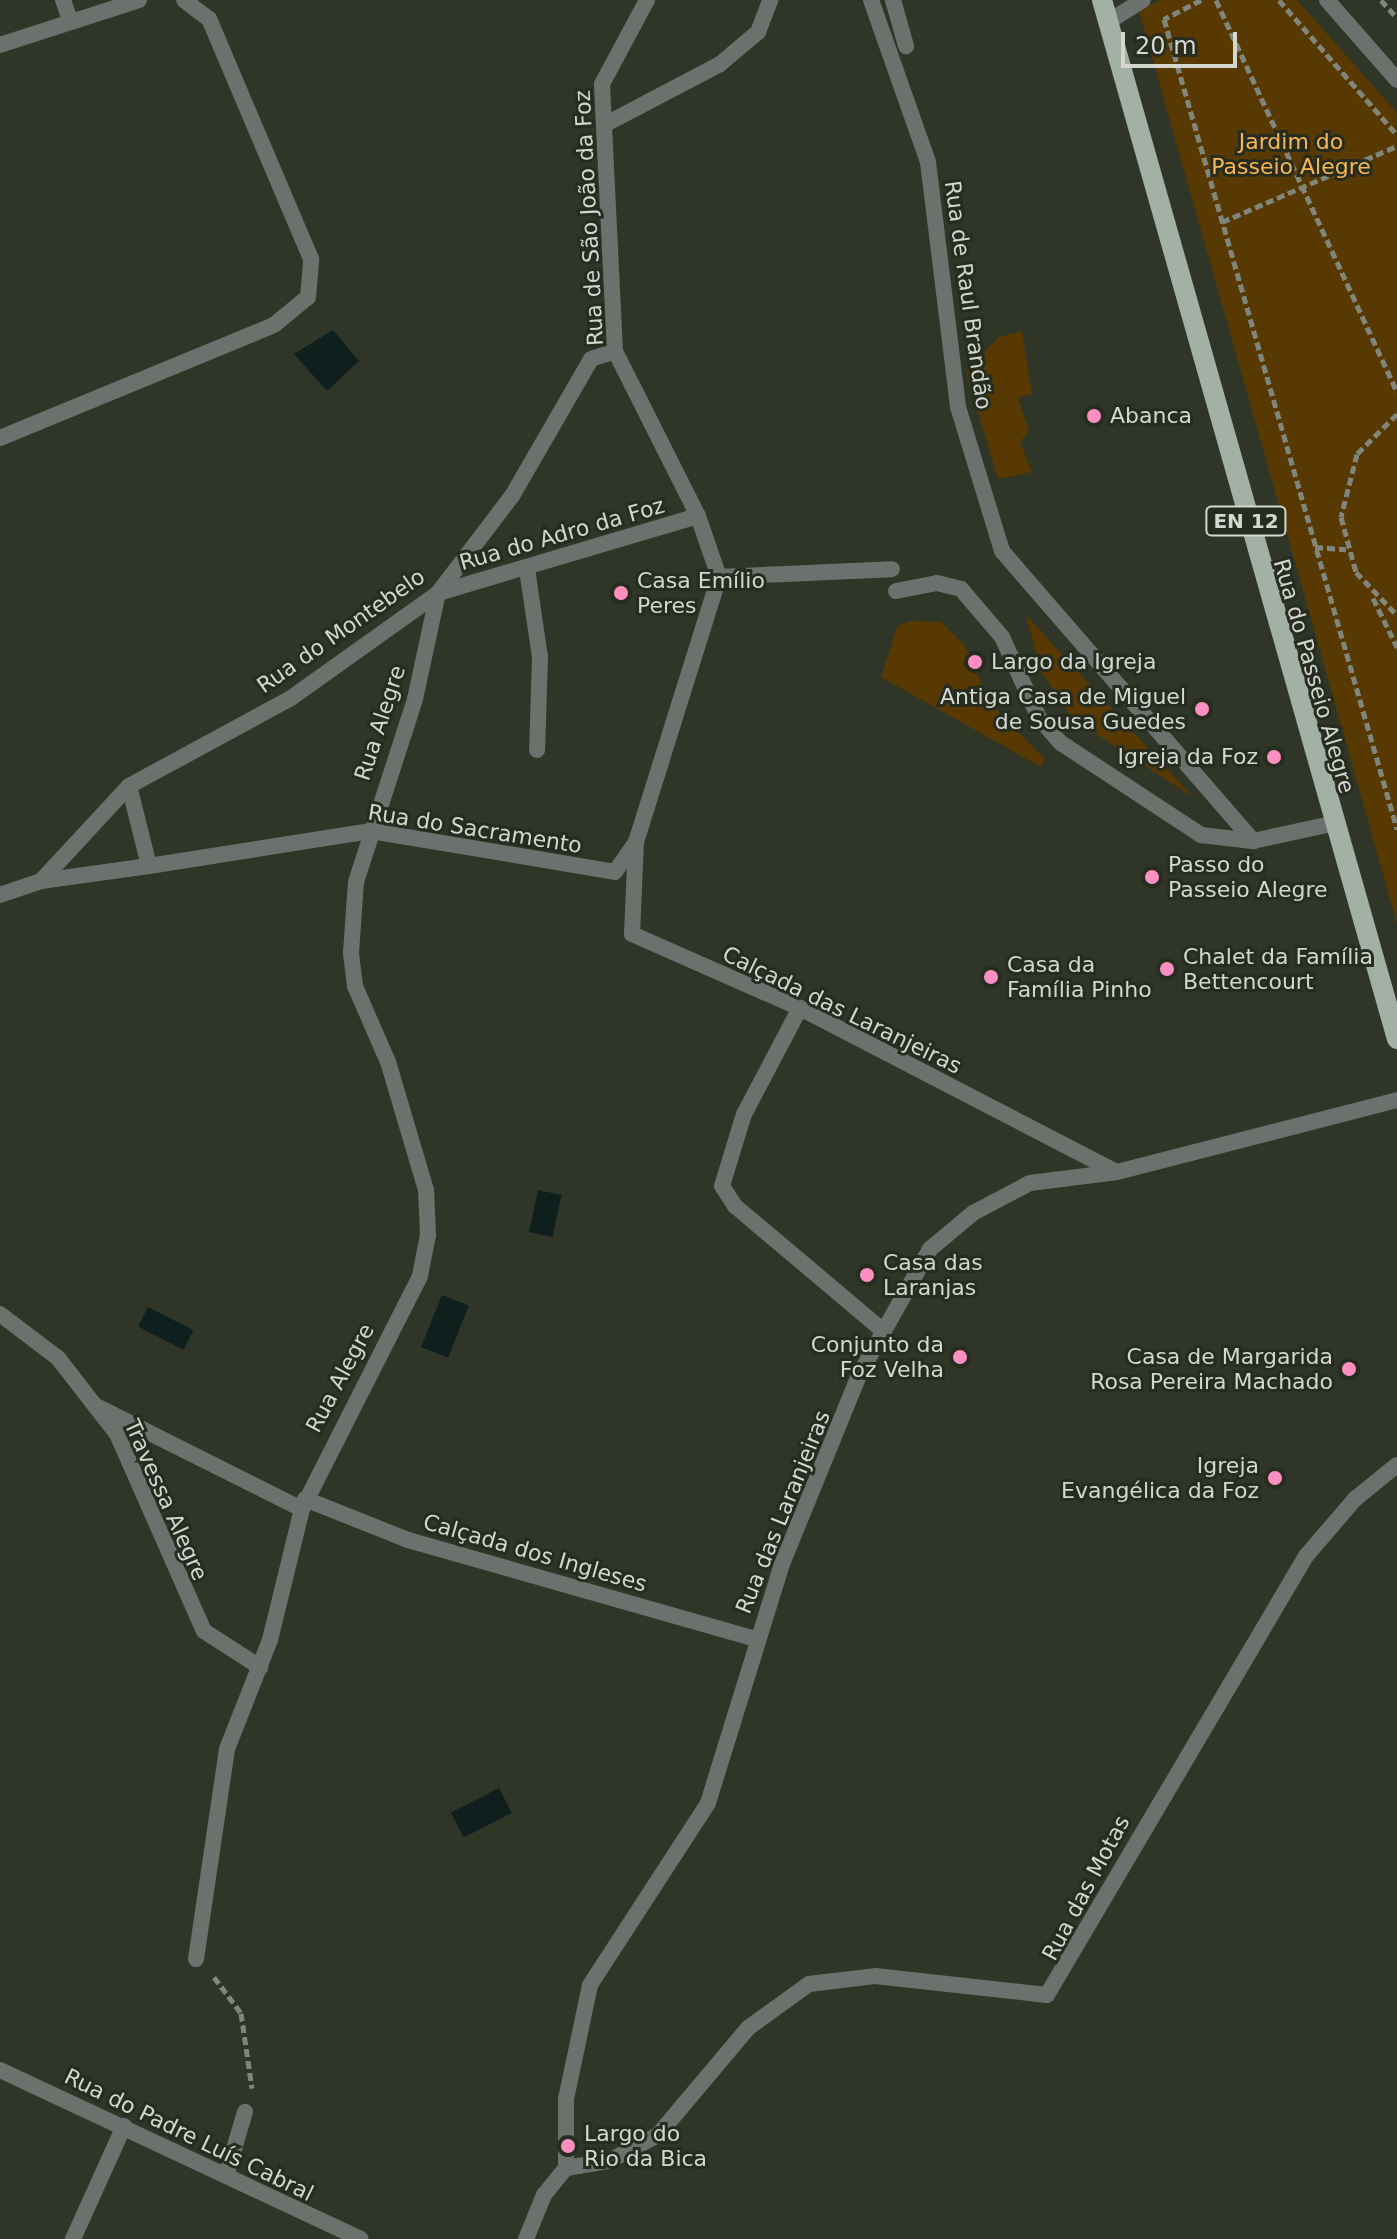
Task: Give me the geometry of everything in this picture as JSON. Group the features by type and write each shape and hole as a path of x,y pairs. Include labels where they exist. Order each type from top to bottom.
{"main road":[{"name":"Rua do Passeio Alegre","path":"1102,0 1331,824 1397,1039"}],"street":[{"path":"63,0 69,17"},
{"path":"0,45 69,17 139,0"},
{"path":"0,438 274,325 308,297 311,259 209,19 184,0"},
{"name":"Rua de São João da Foz","path":"647,0 602,84 615,351 698,516 719,577"},
{"path":"604,125 720,64 758,32 770,0"},
{"name":"Rua de Raul Brandão","path":"871,0 898,48 928,162 958,407 1002,551 1253,841"},
{"path":"893,0 898,48"},
{"path":"1108,22 1143,0"},
{"path":"1327,0 1397,80"},
{"name":"Rua do Montebelo","path":"41,881 129,786 291,698 438,593 512,496 591,359 615,351"},
{"name":"Rua do Adro da Foz","path":"438,593 698,516"},
{"path":"527,569 540,657 537,750"},
{"path":"636,842 719,577 892,569"},
{"path":"896,591 937,583 961,589 1002,637 1039,718 1081,761 1212,841 1253,841 1331,824"},
{"name":"Rua Alegre","path":"196,1959 227,1749 260,1667 303,1504 420,1276 428,1235 426,1190 388,1062 355,986 352,915 371,831 415,699 438,593"},
{"path":"129,786 149,866"},
{"name":"Rua do Sacramento","path":"149,866 371,831 615,872 636,842"},
{"name":"Calçada das Laranjeiras","path":"636,842 632,934 800,1008 1117,1172"},
{"name":"Rua do Montebelo","path":"0,895 41,881 149,866"},
{"path":"800,1008 744,1114 722,1186 744,1214 881,1329"},
{"name":"Rua das Laranjeiras","path":"566,2168 566,2099 583,2001 600,1964 708,1803 756,1639 881,1329 930,1249 973,1213 1030,1183 1117,1172 1397,1100"},
{"name":"Travessa Alegre","path":"0,1314 58,1358 98,1407 204,1631 260,1667"},
{"name":"Calçada dos Ingleses","path":"98,1407 303,1504 408,1540 756,1639"},
{"name":"Rua das Motas","path":"566,2168 609,2161 658,2135 748,2028 799,1987 875,1976 1047,1995 1306,1556 1397,1465"},
{"name":"Rua do Padre Luís Cabral","path":"0,2070 226,2176 322,2232 360,2239"},
{"path":"226,2176 245,2112"},
{"path":"73,2239 124,2126"},
{"path":"526,2239 544,2195 566,2168"}],"path":[{"path":"1201,0 1164,19 1397,829"},
{"path":"1216,0 1397,392"},
{"path":"1279,0 1397,135"},
{"path":"1381,0 1397,18"},
{"path":"1222,222 1397,146"},
{"path":"1397,414 1366,440 1349,468 1341,500 1346,549 1397,647"},
{"path":"1315,547 1346,549"},
{"path":"1370,592 1397,615"},
{"path":"196,1959 241,2013 255,2075 245,2112"}],"green space":[{"name":"Jardim do Passeio Alegre","path":"1160,0 1297,0 1397,113 1397,923 1139,11"},
{"path":"1022,331 1032,394 1018,398 1029,431 1020,442 1032,472 998,479 966,372 999,337"},
{"path":"1026,615 1194,798 1072,718 1041,671"},
{"path":"909,621 941,622 965,646 989,702 1045,759 1041,767 881,677 897,627"}],"shaded area":[{"path":"333,330 359,361 327,391 294,354"},
{"path":"538,1190 561,1195 553,1237 529,1232"},
{"path":"442,1295 469,1306 448,1358 421,1347"},
{"path":"148,1307 193,1330 183,1350 138,1327"},
{"path":"499,1788 512,1813 464,1837 451,1813"}],"place":[{"name":"Abanca","path":"1094,416"},
{"name":"Casa Emílio Peres","path":"621,593"},
{"name":"Largo da Igreja","path":"975,662"},
{"name":"Antiga Casa de Miguel de Sousa Guedes","path":"1202,709"},
{"name":"Igreja da Foz","path":"1274,757"},
{"name":"Passo do Passeio Alegre","path":"1152,877"},
{"name":"Chalet da Família Bettencourt","path":"1167,969"},
{"name":"Casa da Família Pinho","path":"991,977"},
{"name":"Casa das Laranjas","path":"867,1275"},
{"name":"Conjunto da Foz Velha","path":"960,1357"},
{"name":"Casa de Margarida Rosa Pereira Machado","path":"1349,1369"},
{"name":"Igreja Evangélica da Foz","path":"1275,1478"},
{"name":"Largo do Rio da Bica","path":"568,2146"}]}
